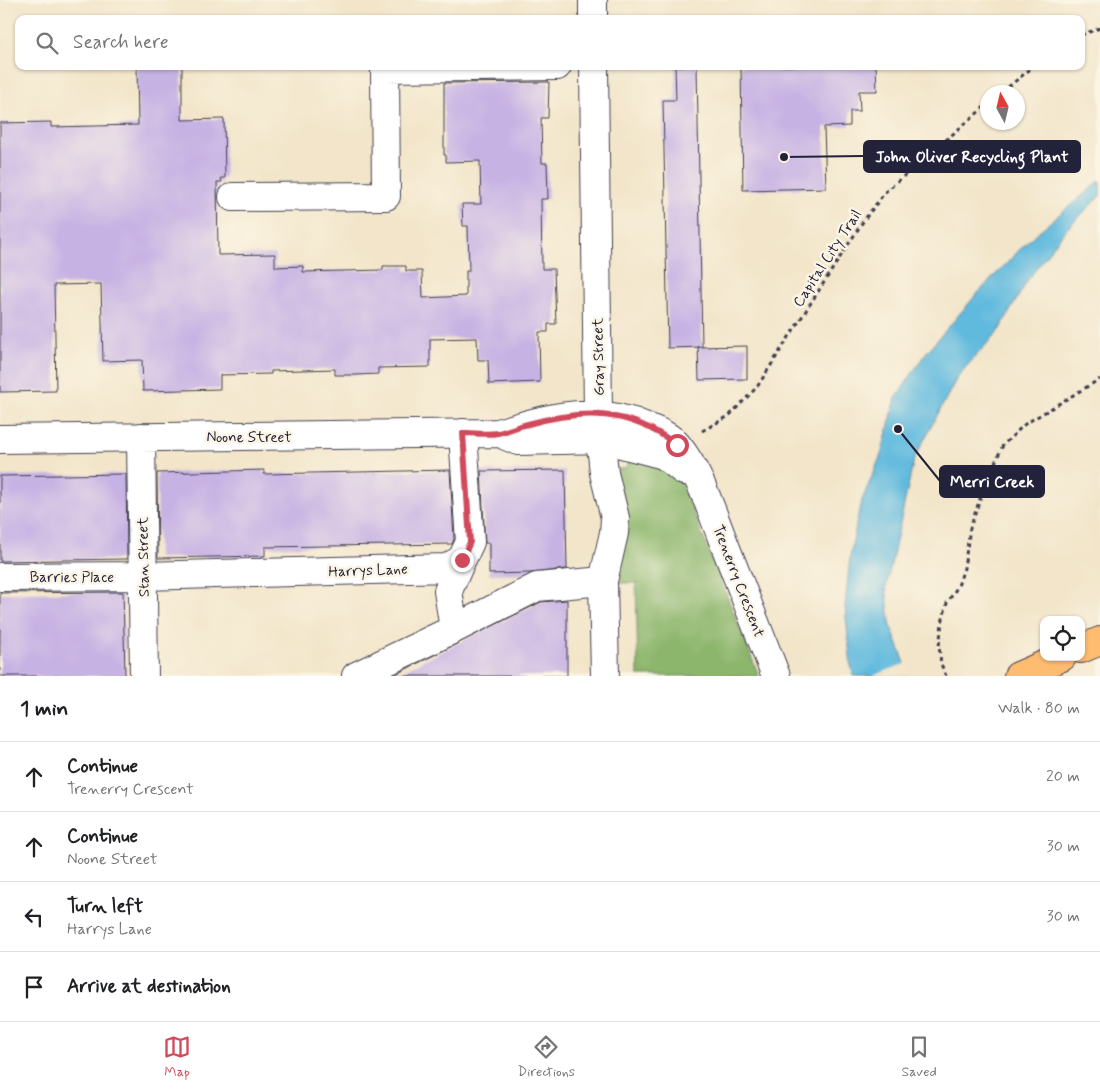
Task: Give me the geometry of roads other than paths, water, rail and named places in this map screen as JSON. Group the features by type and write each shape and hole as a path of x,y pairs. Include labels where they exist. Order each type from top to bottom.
{"highway":[{"path":"1085,647 1100,641"},
{"path":"1022,674 1053,661"}],"street":[{"path":"593,0 593,15"},
{"path":"233,197 386,196 385,70"},
{"name":"Gray Street","path":"594,70 600,426 604,473 615,518 614,533 603,581 605,676"},
{"name":"Noone Street","path":"0,439 498,433 518,441 600,426"},
{"name":"Trenerry Crescent","path":"600,426 664,455 702,486 776,676"},
{"path":"454,629 448,591 470,542 463,433"},
{"name":"Stan Street","path":"141,438 144,676"},
{"name":"Harrys Lane","path":"143,576 448,568 462,560"},
{"name":"Barries Place","path":"0,577 143,576"},
{"path":"356,676 537,587 603,581"}],"water":[{"path":"1100,181 1100,196 1063,233 1027,281 1000,329 958,376 914,459 886,588 891,627 910,676 854,676 851,667 845,607 850,556 860,505 881,455 896,398 925,354 976,295 1033,236"}],"place":[{"name":"John Oliver Recycling Plant","path":"784,157"},
{"name":"Merri Creek","path":"898,429"}]}
